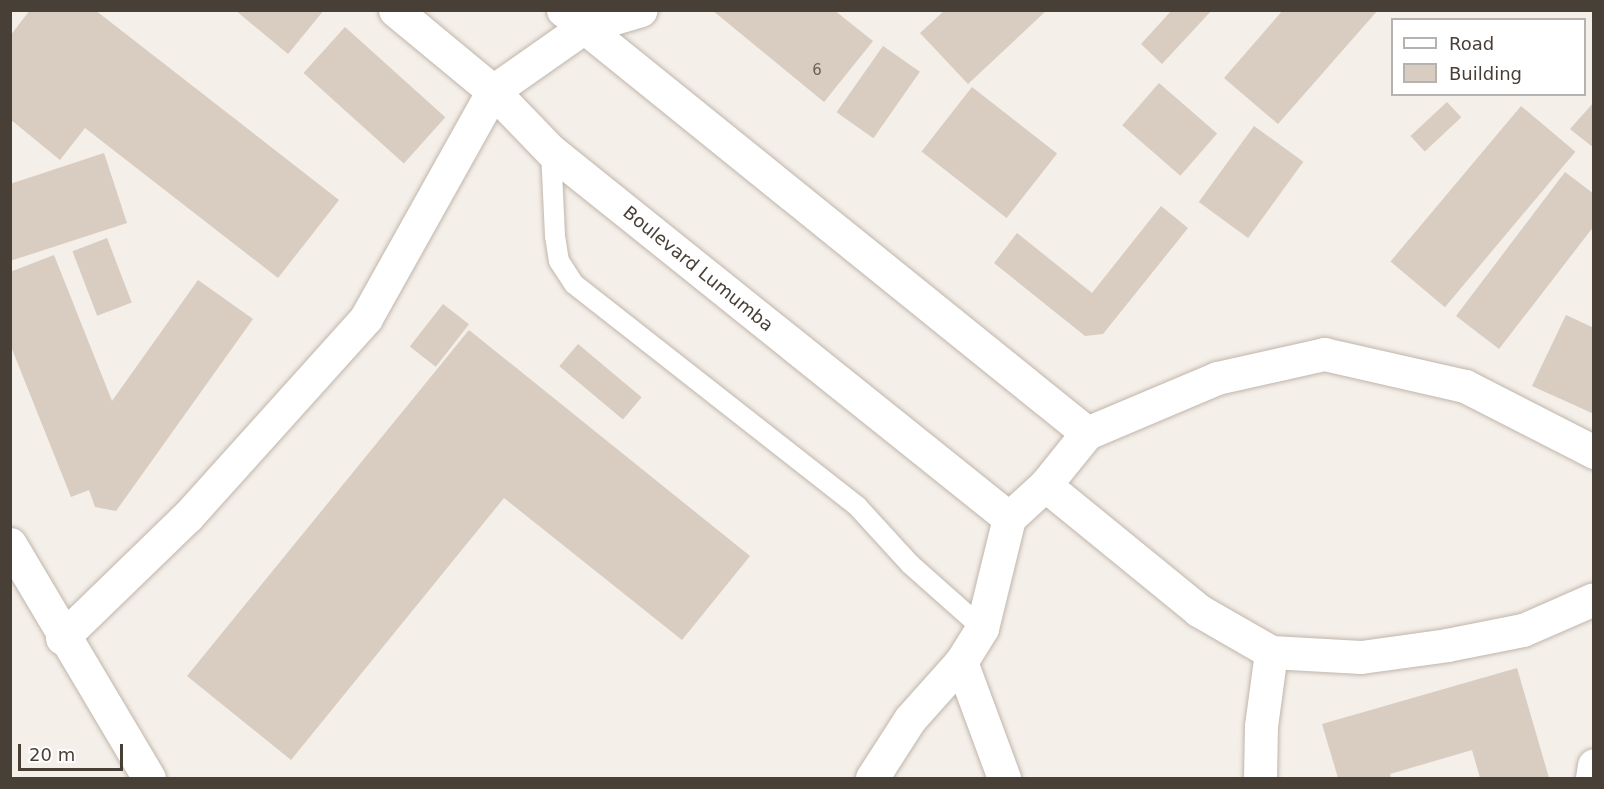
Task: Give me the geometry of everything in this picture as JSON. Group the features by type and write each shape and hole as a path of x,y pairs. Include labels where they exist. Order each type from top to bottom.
{"street":[{"name":"Boulevard Lumumba","path":"395,10 493,91 551,151 1009,518"},
{"path":"62,638 188,516 366,318 493,91 573,19 640,10"},
{"path":"573,19 1087,433"},
{"path":"872,778 910,719 961,662 982,628 1009,518 1045,485 1087,433 1217,378 1324,354 1465,386 1593,452"},
{"path":"1045,485 1198,610 1271,652 1361,657 1447,645 1523,630 1593,599"},
{"path":"10,544 62,638 149,778"},
{"path":"1260,778 1271,652"},
{"path":"961,662 995,776"},
{"path":"1592,778 1593,765"}],"lane":[{"path":"551,151 555,236 559,261 574,284 856,506 910,564 982,628"}],"building":[{"path":"30,10 95,10 339,200 278,278 85,128 60,160 10,119 10,36"},
{"path":"235,10 324,10 288,54"},
{"path":"712,10 834,10 873,41 824,102"},
{"path":"945,10 1047,10 968,84 920,33"},
{"path":"1172,10 1212,10 1162,64 1141,44"},
{"path":"1283,10 1378,10 1278,124 1224,78"},
{"path":"345,27 445,117 404,163 304,73"},
{"path":"883,46 920,72 873,138 837,112"},
{"path":"1159,83 1217,134 1180,176 1122,125"},
{"path":"972,87 1057,153 1007,218 922,152"},
{"path":"1447,102 1461,117 1425,151 1410,136"},
{"path":"1594,102 1594,148 1570,129"},
{"path":"1521,106 1575,152 1445,307 1391,262"},
{"path":"1254,126 1303,162 1248,238 1199,202"},
{"path":"104,153 127,223 10,261 10,184"},
{"path":"1565,172 1594,194 1594,226 1499,349 1456,316"},
{"path":"1161,206 1188,228 1103,334 1085,336 994,263 1017,233 1092,293"},
{"path":"107,238 132,302 97,316 72,251"},
{"path":"54,255 112,401 198,280 253,319 116,511 95,507 89,490 71,497 10,344 10,272"},
{"path":"443,304 469,324 436,367 410,347"},
{"path":"1566,315 1594,328 1594,414 1532,386"},
{"path":"469,330 750,556 682,640 504,498 291,760 187,676"},
{"path":"578,344 642,397 623,420 559,366"},
{"path":"1517,668 1549,778 1480,778 1472,750 1390,774 1391,778 1338,778 1322,724"}]}
